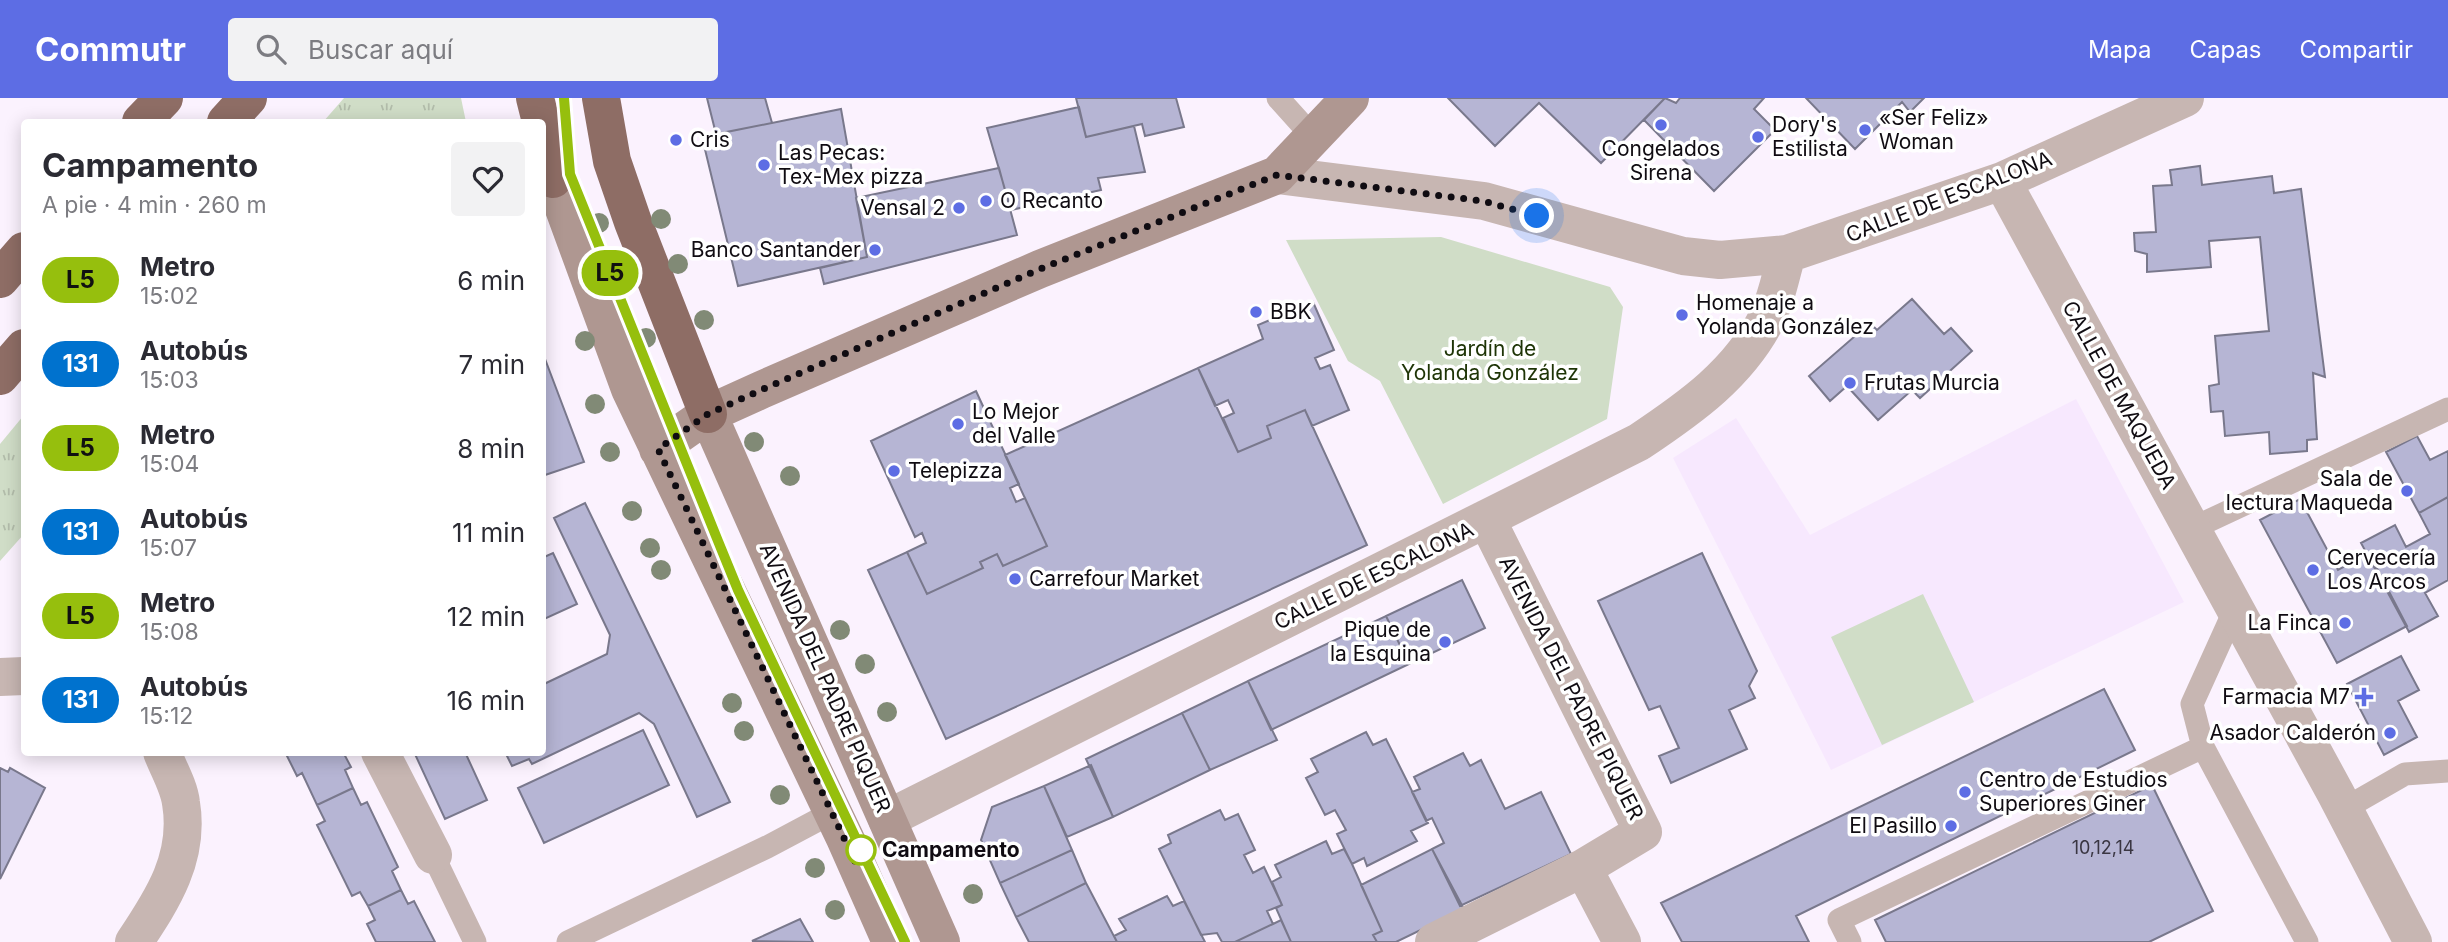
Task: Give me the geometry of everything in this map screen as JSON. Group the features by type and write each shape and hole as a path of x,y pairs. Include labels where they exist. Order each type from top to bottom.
{"highway":[{"path":"144,119 164,98"},
{"path":"229,119 248,98"},
{"path":"535,98 540,119"},
{"path":"601,98 612,161 708,414"},
{"path":"0,278 21,254"},
{"path":"0,376 21,352"}],"street":[{"name":"CALLE DE ESCALONA","path":"1277,175 1483,201 1683,256 1720,260 1787,254 2002,181 2185,98"},
{"path":"658,449 708,414 1040,269 1277,175 1331,111"},
{"path":"548,179 630,389 833,813 891,942"},
{"name":"CALLE DE MAQUEDA","path":"2002,181 2344,809 2413,942"},
{"name":"CALLE DE ESCALONA","path":"887,819 1639,442 1695,405 1748,353 1769,313 1787,254"},
{"name":"AVENIDA DEL PADRE PIQUER","path":"708,414 941,942"},
{"name":"AVENIDA DEL PADRE PIQUER","path":"1434,942 1583,868 1643,832 1487,520"},
{"path":"0,677 21,676"},
{"path":"134,942 167,892 180,852 181,802 164,756"},
{"path":"382,756 433,855"},
{"path":"1583,868 1622,942"}],"lane":[{"path":"1278,98 1331,111"},
{"path":"2191,529 2448,408"},
{"path":"2235,609 2192,704 2203,747 2307,942"},
{"path":"1850,942 1839,920 2203,747"},
{"path":"2344,809 2405,774 2448,771"},
{"path":"568,942 833,813"},
{"path":"433,855 475,942"}],"shaded area":[{"path":"2076,399 2184,602 1831,770 1673,458 1736,418 1810,535"}],"green space":[{"path":"344,98 461,98 465,119 326,119"},
{"name":"Jardín de Yolanda González","path":"1441,237 1610,287 1623,307 1607,419 1443,504 1380,381 1348,361 1286,240"},
{"path":"21,419 21,537 0,561 0,444"},
{"path":"1923,594 1974,702 1882,745 1831,637"}],"building":[{"path":"707,98 765,98 772,123 716,134"},
{"path":"1076,98 1176,98 1184,127 1145,136 1142,124 1086,137"},
{"path":"1448,98 1665,98 1601,163 1539,103 1495,146"},
{"path":"1665,98 1676,103 1680,98 1764,98 1754,109 1775,130 1714,191 1644,120"},
{"path":"1806,98 1924,98 1910,112 1902,102 1855,149"},
{"path":"1079,107 1086,137 1134,126 1145,172 1098,178 1101,190 1011,210 987,128"},
{"path":"841,109 867,257 738,286 702,137"},
{"path":"2200,166 2202,185 2272,176 2274,193 2301,189 2325,377 2313,373 2317,439 2307,440 2307,451 2270,454 2269,432 2225,436 2223,411 2211,412 2209,386 2219,384 2215,336 2269,331 2260,237 2209,241 2211,267 2147,272 2147,254 2135,251 2134,233 2156,232 2153,186 2172,185 2170,170"},
{"path":"999,168 1017,235 824,284 820,268 867,257 856,198"},
{"path":"1912,299 1944,334 1951,328 1972,351 1920,398 1912,390 1878,420 1847,386 1830,401 1809,376 1870,323 1877,330"},
{"path":"1313,302 1334,350 1315,358 1320,369 1330,365 1349,410 1312,426 1305,410 1267,426 1271,438 1238,452 1223,418 1234,413 1228,400 1215,406 1198,368 1263,339 1258,325"},
{"path":"546,362 584,462 546,475"},
{"path":"1198,368 1238,452 1271,438 1267,426 1305,410 1367,545 946,739 868,570 907,552 927,594 983,568 980,562 997,554 1003,566 1047,546 1005,455"},
{"path":"976,391 1019,484 1010,488 1016,502 1025,498 1047,546 1003,566 997,554 980,562 983,568 927,594 907,552 926,543 922,533 915,537 871,441"},
{"path":"2417,436 2430,460 2448,451 2448,497 2419,513 2386,452"},
{"path":"2448,497 2448,580 2425,593 2438,616 2409,632 2361,543 2395,525 2406,547 2430,534 2419,513"},
{"path":"2300,499 2338,570 2369,553 2407,626 2337,663 2260,520"},
{"path":"585,503 730,802 697,817 654,724 639,713 532,764 529,759 512,766 507,756 546,756 546,683 607,654 610,635 554,518"},
{"path":"553,553 577,604 546,618 546,556"},
{"path":"1702,553 1757,671 1749,686 1755,698 1729,710 1747,749 1671,783 1659,756 1679,748 1660,706 1649,710 1598,601"},
{"path":"1462,580 1485,628 1409,664 1386,616"},
{"path":"1386,616 1409,664 1271,730 1248,681"},
{"path":"2401,656 2419,690 2398,701 2417,737 2384,755 2347,684"},
{"path":"1248,681 1277,740 1210,770 1182,713"},
{"path":"2104,689 2135,750 1796,916 1809,942 1682,942 1661,903"},
{"path":"1182,713 1210,770 1113,817 1086,759"},
{"path":"643,730 669,785 544,843 518,788"},
{"path":"1366,732 1373,745 1386,739 1428,823 1411,831 1417,841 1367,866 1364,858 1352,864 1337,834 1346,830 1335,810 1325,815 1306,778 1318,772 1311,759"},
{"path":"1463,753 1470,766 1481,760 1505,809 1541,792 1571,854 1460,906 1432,849 1444,843 1432,818 1426,821 1412,792 1420,789 1414,777"},
{"path":"287,756 345,756 351,767 345,770 353,788 317,805 302,773 297,776"},
{"path":"416,756 467,756 487,800 445,819"},
{"path":"1091,765 1113,817 1067,837 1044,786"},
{"path":"0,768 8,772 10,768 45,788 0,879"},
{"path":"2152,785 2213,911 2149,942 1886,942 1875,920"},
{"path":"1044,786 1072,850 1000,883 981,840 992,807"},
{"path":"353,788 361,805 367,802 398,867 392,871 401,890 368,906 360,892 352,896 317,825 325,821 317,805"},
{"path":"1220,810 1225,820 1238,814 1255,850 1244,855 1253,873 1264,867 1282,905 1267,911 1273,924 1235,942 1222,942 1217,933 1201,935 1159,849 1171,843 1168,835"},
{"path":"1326,841 1332,854 1344,849 1352,864 1382,931 1373,935 1377,942 1291,942 1276,908 1282,905 1272,882 1281,877 1275,865"},
{"path":"1432,849 1464,909 1396,942 1377,942 1373,935 1382,931 1361,885"},
{"path":"1072,850 1086,883 1016,917 1000,883"},
{"path":"1086,883 1117,942 1029,942 1016,917"},
{"path":"401,890 408,904 414,901 435,942 376,942 367,924 375,920 368,906"},
{"path":"1167,896 1173,906 1184,901 1205,942 1117,942 1114,936 1126,930 1119,919"},
{"path":"800,919 813,942 752,941"},
{"path":"1281,920 1291,942 1235,942 1273,924"}],"metro line":[{"name":"L5","path":"564,98 570,174 718,541 738,590 905,942"}],"place":[{"name":"Congelados Sirena","path":"1661,125"},
{"name":"«Ser Feliz» Woman","path":"1865,130"},
{"name":"Dory's Estilista","path":"1758,137"},
{"name":"Cris","path":"676,140"},
{"name":"Las Pecas: Tex-Mex pizza","path":"764,165"},
{"name":"O Recanto","path":"986,201"},
{"name":"Vensal 2","path":"959,208"},
{"name":"Banco Santander","path":"875,250"},
{"name":"BBK","path":"1256,312"},
{"name":"Homenaje a Yolanda González","path":"1682,315"},
{"name":"Frutas Murcia","path":"1850,383"},
{"name":"Lo Mejor del Valle","path":"958,424"},
{"name":"Telepizza","path":"894,471"},
{"name":"Sala de lectura Maqueda","path":"2407,491"},
{"name":"Cervecería Los Arcos","path":"2313,570"},
{"name":"Carrefour Market","path":"1015,579"},
{"name":"La Finca","path":"2345,623"},
{"name":"Pique de la Esquina","path":"1445,642"},
{"name":"Farmacia M7","path":"2364,697"},
{"name":"Asador Calderón","path":"2390,733"},
{"name":"Centro de Estudios Superiores Giner","path":"1965,792"},
{"name":"El Pasillo","path":"1951,826"},
{"name":"Campamento","path":"861,850"}],"route":[{"path":"861,850 855,861 658,449 708,414 761,390 1040,269 1277,175 1313,177 1483,201 1537,216"}]}
